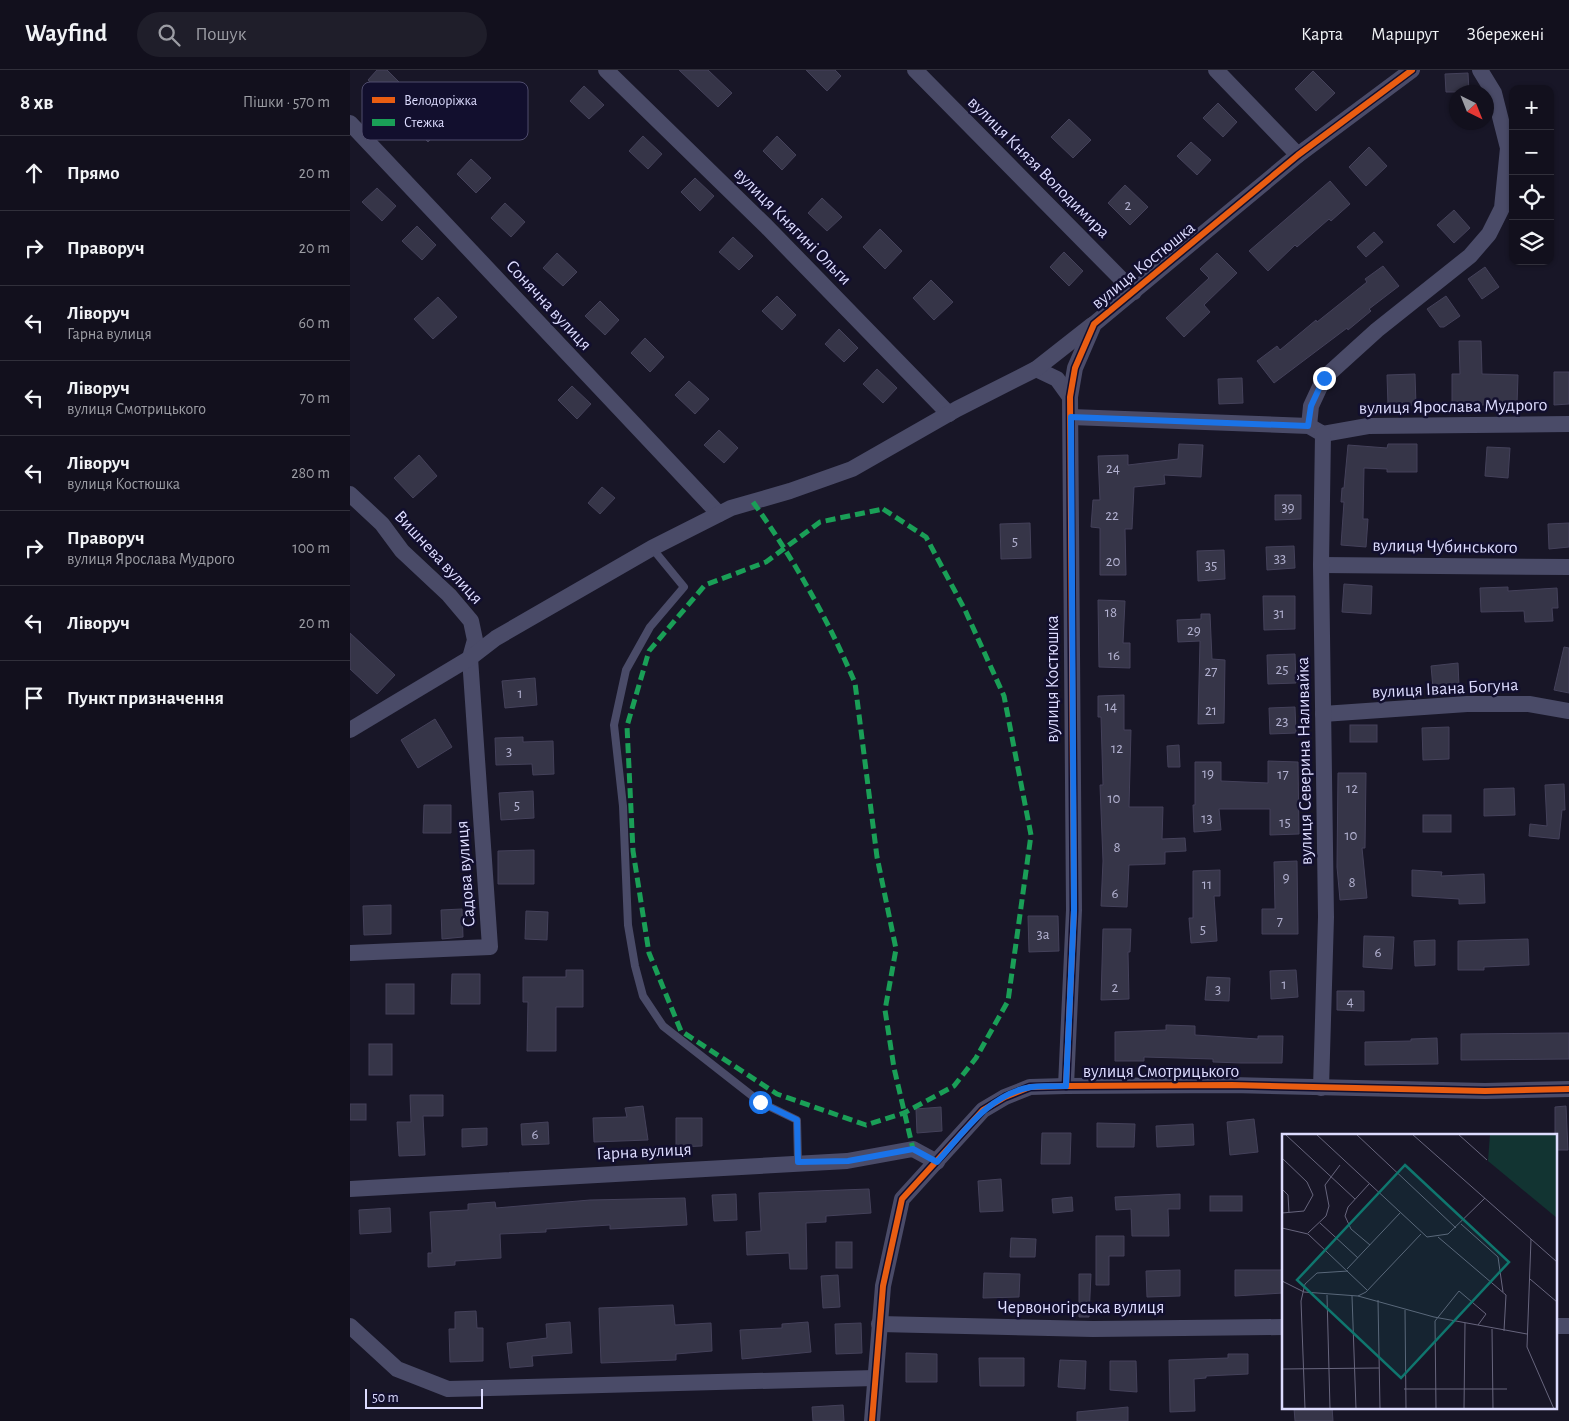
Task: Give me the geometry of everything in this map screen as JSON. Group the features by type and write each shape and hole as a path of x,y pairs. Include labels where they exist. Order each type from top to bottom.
{"street":[{"name":"вулиця Княгині Ольги","path":"606,70 785,246 949,414"},
{"name":"вулиця Князя Володимира","path":"915,70 1134,292"},
{"path":"1216,70 1298,155"},
{"name":"вулиця Костюшка","path":"1066,1086 1074,910 1070,397 1075,368 1094,324 1298,155 1412,70"},
{"path":"1308,426 1311,406 1324,378 1377,330 1470,256 1489,234 1502,208 1508,148 1494,93 1480,70"},
{"name":"Сонячна вулиця","path":"350,123 362,136"},
{"name":"Сонячна вулиця","path":"366,140 719,514"},
{"path":"350,730 470,658 496,638 652,548 731,508 790,491 852,469 949,414 1036,369 1094,324"},
{"path":"1036,369 1057,379 1070,397"},
{"path":"1071,417 1308,426 1323,434"},
{"name":"вулиця Ярослава Мудрого","path":"1323,434 1368,426 1569,424"},
{"name":"вулиця Северина Наливайка","path":"1321,1088 1326,917 1321,565 1323,434"},
{"name":"Вишнева вулиця","path":"350,494 382,524 402,550 449,595 471,621 476,640 470,658"},
{"name":"вулиця Чубинського","path":"1321,565 1569,567"},
{"name":"Садова вулиця","path":"350,953 490,947 470,658"},
{"name":"вулиця Івана Богуна","path":"1323,714 1467,704 1529,704 1569,711"},
{"name":"вулиця Смотрицького","path":"872,1421 883,1286 902,1199 983,1110 1005,1097 1030,1088 1066,1086 1232,1086 1485,1091 1569,1089"},
{"name":"Гарна вулиця","path":"350,1189 798,1162 848,1161 913,1149 937,1162"},
{"name":"Червоногірська вулиця","path":"879,1324 1093,1328 1282,1327"},
{"path":"350,1326 397,1369 448,1388 875,1378"},
{"path":"1556,1326 1569,1326"}],"lane":[{"path":"652,548 684,587 650,627 626,670 614,726 623,806 628,925 635,966 643,996 663,1026 760,1102 797,1120 798,1162"}],"building":[{"path":"377,70 387,70 399,82 370,82 368,80"},
{"path":"679,70 708,70 732,93 718,107"},
{"path":"806,70 835,70 841,76 827,91"},
{"path":"1313,71 1335,93 1316,111 1295,89"},
{"path":"1468,73 1469,85 1449,85 1449,92 1446,92 1445,74"},
{"path":"584,86 604,105 589,119 570,101"},
{"path":"1218,103 1237,122 1223,137 1203,118"},
{"path":"1069,119 1091,140 1073,158 1051,137"},
{"path":"643,136 662,154 648,169 629,151"},
{"path":"777,136 796,155 782,170 763,151"},
{"path":"1191,142 1211,160 1197,175 1177,156"},
{"path":"1369,147 1387,166 1366,186 1349,167"},
{"path":"471,159 491,178 476,193 457,174"},
{"path":"695,178 714,196 700,211 681,192"},
{"path":"1330,181 1350,204 1331,221 1329,219 1297,247 1295,245 1268,271 1249,251"},
{"path":"1125,185 1148,207 1130,225 1108,203"},
{"path":"377,188 396,206 382,221 362,202"},
{"path":"822,198 842,217 827,231 808,213"},
{"path":"505,203 525,222 511,237 491,218"},
{"path":"1454,210 1470,228 1454,243 1437,225"},
{"path":"417,226 436,245 422,260 402,241"},
{"path":"880,229 902,251 885,269 863,247"},
{"path":"1374,232 1383,242 1366,257 1357,247"},
{"path":"733,237 753,256 739,270 719,252"},
{"path":"1064,252 1083,271 1069,286 1050,267"},
{"path":"557,253 577,272 563,286 543,268"},
{"path":"1217,253 1237,273 1204,305 1210,312 1184,337 1166,318 1209,278 1200,269"},
{"path":"1383,266 1399,286 1369,309 1371,311 1348,330 1347,328 1274,383 1257,361 1277,346 1280,350 1367,282 1365,279"},
{"path":"1485,267 1499,287 1482,299 1468,279"},
{"path":"931,280 953,302 934,320 913,298"},
{"path":"777,296 796,315 782,330 762,311"},
{"path":"1446,296 1460,316 1444,327 1440,327 1427,309"},
{"path":"438,297 457,317 433,339 414,319"},
{"path":"600,301 619,320 605,335 585,316"},
{"path":"839,329 858,348 844,362 825,344"},
{"path":"645,338 664,357 650,372 631,353"},
{"path":"1459,341 1481,341 1482,374 1518,375 1517,405 1452,405 1452,374 1460,374"},
{"path":"877,369 897,388 883,403 863,384"},
{"path":"1554,372 1569,372 1569,404 1554,405"},
{"path":"1415,374 1416,405 1388,405 1387,375"},
{"path":"1242,378 1243,403 1219,404 1218,379"},
{"path":"689,381 709,399 695,414 675,395"},
{"path":"572,386 591,404 577,419 558,400"},
{"path":"719,430 738,448 724,463 704,445"},
{"path":"1179,444 1203,445 1201,477 1164,475 1165,484 1134,487 1132,529 1125,529 1126,575 1100,575 1100,528 1091,527 1093,500 1100,500 1098,456 1128,455 1128,465 1178,459"},
{"path":"1388,444 1417,444 1417,472 1387,472 1387,469 1364,468 1363,519 1368,519 1366,547 1341,545 1344,502 1341,502 1348,445 1387,448"},
{"path":"1487,447 1510,448 1508,478 1485,476"},
{"path":"419,455 437,476 413,498 394,478"},
{"path":"602,487 615,498 600,514 588,503"},
{"path":"1275,495 1301,495 1301,519 1275,520"},
{"path":"1030,523 1031,558 1001,559 1000,524"},
{"path":"1569,523 1569,547 1549,549 1548,524"},
{"path":"1294,546 1295,568 1267,570 1266,547"},
{"path":"1224,550 1225,579 1198,581 1197,551"},
{"path":"1344,584 1372,586 1371,614 1342,612"},
{"path":"1508,587 1508,591 1557,588 1558,608 1552,608 1553,621 1525,622 1524,611 1481,612 1480,588"},
{"path":"1263,596 1295,596 1295,629 1264,630"},
{"path":"1098,600 1125,601 1123,643 1130,643 1130,668 1099,667"},
{"path":"1201,614 1210,614 1212,659 1225,660 1224,723 1198,724 1200,641 1178,642 1177,620 1201,619"},
{"path":"350,633 395,675 377,694 350,669"},
{"path":"1564,647 1569,648 1569,693 1554,690"},
{"path":"1295,654 1296,683 1268,684 1267,655"},
{"path":"1458,663 1459,686 1433,688 1431,666"},
{"path":"535,678 537,705 505,708 502,681"},
{"path":"1124,695 1124,730 1131,730 1129,807 1163,807 1162,839 1185,838 1186,851 1165,852 1165,864 1129,865 1127,907 1101,906 1103,861 1100,785 1103,785 1101,717 1098,717 1098,696"},
{"path":"1295,707 1296,733 1270,734 1269,708"},
{"path":"435,719 452,747 418,768 401,740"},
{"path":"1350,725 1377,725 1377,742 1350,742"},
{"path":"1449,727 1449,759 1423,760 1422,728"},
{"path":"523,737 523,742 553,741 554,774 533,775 532,764 496,765 495,738"},
{"path":"1179,745 1180,767 1168,767 1167,746"},
{"path":"1268,761 1298,762 1299,834 1270,835 1270,809 1219,809 1221,830 1194,832 1195,762 1221,762 1221,781 1268,783"},
{"path":"1338,773 1366,773 1365,848 1362,848 1367,898 1340,900 1337,867"},
{"path":"1564,784 1565,810 1562,810 1559,839 1529,836 1530,824 1547,826 1545,785"},
{"path":"1514,788 1515,815 1484,816 1484,789"},
{"path":"533,791 534,818 501,820 499,793"},
{"path":"424,805 451,805 451,833 423,833"},
{"path":"1423,815 1451,815 1451,832 1423,832"},
{"path":"534,850 534,884 498,884 498,851"},
{"path":"1297,861 1298,934 1262,934 1262,909 1275,909 1274,862"},
{"path":"1220,870 1220,896 1214,896 1217,941 1191,943 1189,918 1193,918 1193,871"},
{"path":"1412,870 1442,872 1441,876 1484,874 1485,903 1459,904 1459,899 1412,896"},
{"path":"391,905 391,934 364,935 363,906"},
{"path":"462,909 463,937 442,939 441,910"},
{"path":"526,911 548,912 547,940 525,939"},
{"path":"1028,916 1058,916 1059,951 1029,952"},
{"path":"1103,929 1131,929 1130,952 1128,952 1129,999 1101,1000"},
{"path":"1364,936 1394,937 1392,969 1363,967"},
{"path":"1528,939 1529,965 1484,967 1484,970 1458,970 1458,941"},
{"path":"1435,940 1435,965 1415,966 1414,941"},
{"path":"566,970 583,970 583,1007 556,1007 556,1051 527,1051 528,1002 523,1002 523,977 566,977"},
{"path":"1296,970 1298,997 1271,999 1270,971"},
{"path":"452,974 480,974 480,1004 451,1004"},
{"path":"1207,977 1230,978 1229,1001 1205,1000"},
{"path":"386,984 414,984 414,1014 386,1014"},
{"path":"1337,991 1364,991 1364,1011 1337,1010"},
{"path":"1166,1025 1195,1026 1195,1035 1258,1039 1258,1036 1283,1036 1282,1063 1213,1062 1213,1059 1144,1057 1144,1061 1115,1061 1115,1032 1166,1030"},
{"path":"1569,1033 1569,1059 1461,1060 1461,1034"},
{"path":"1437,1038 1438,1064 1365,1065 1365,1042 1411,1041 1411,1039"},
{"path":"369,1044 392,1044 392,1075 369,1075"},
{"path":"410,1095 443,1095 443,1116 423,1116 425,1155 399,1156 397,1122 411,1122"},
{"path":"350,1104 366,1104 366,1120 350,1120"},
{"path":"643,1106 648,1140 594,1142 593,1118 627,1117 625,1108"},
{"path":"1566,1106 1568,1150 1556,1150 1555,1107"},
{"path":"941,1107 942,1131 917,1133 916,1109"},
{"path":"676,1118 702,1118 702,1146 676,1147"},
{"path":"1254,1119 1258,1152 1230,1155 1227,1122"},
{"path":"548,1122 549,1144 522,1145 521,1124"},
{"path":"1097,1123 1135,1124 1134,1147 1097,1147"},
{"path":"1193,1124 1194,1145 1157,1147 1156,1126"},
{"path":"487,1128 487,1145 462,1147 462,1129"},
{"path":"1042,1133 1071,1133 1070,1164 1041,1164"},
{"path":"1001,1179 1003,1211 980,1212 978,1181"},
{"path":"869,1189 871,1213 826,1216 826,1222 806,1223 807,1269 790,1269 789,1253 747,1255 746,1232 761,1231 759,1193"},
{"path":"736,1194 737,1220 714,1221 712,1195"},
{"path":"1180,1194 1180,1209 1168,1209 1169,1236 1132,1236 1131,1209 1116,1210 1115,1197"},
{"path":"1210,1196 1242,1196 1242,1211 1210,1211"},
{"path":"1072,1197 1073,1211 1053,1213 1052,1199"},
{"path":"685,1198 687,1225 610,1229 610,1225 546,1229 546,1232 500,1234 501,1258 455,1261 455,1265 428,1267 428,1253 432,1253 430,1212 468,1210 468,1204 495,1202 496,1208 590,1200"},
{"path":"390,1208 391,1232 360,1234 359,1210"},
{"path":"1096,1236 1124,1236 1124,1256 1109,1256 1109,1285 1096,1285"},
{"path":"1011,1238 1036,1239 1035,1257 1010,1257"},
{"path":"836,1242 852,1242 852,1268 836,1268"},
{"path":"1180,1270 1180,1296 1147,1297 1146,1271"},
{"path":"1235,1270 1282,1270 1282,1293 1235,1296"},
{"path":"984,1273 1020,1274 1019,1297 983,1298"},
{"path":"1079,1274 1091,1274 1089,1317 1079,1317"},
{"path":"838,1275 840,1307 823,1308 821,1276"},
{"path":"673,1305 675,1325 711,1323 712,1351 676,1354 676,1360 601,1363 599,1308"},
{"path":"476,1311 477,1328 483,1328 483,1361 450,1362 449,1329 455,1329 455,1312"},
{"path":"570,1322 572,1353 532,1356 533,1366 510,1368 507,1343 547,1338 546,1324"},
{"path":"808,1322 811,1352 742,1359 740,1330 782,1328 782,1324"},
{"path":"861,1323 862,1353 836,1354 835,1324"},
{"path":"906,1353 937,1354 937,1382 906,1382"},
{"path":"1228,1354 1248,1354 1248,1374 1206,1376 1206,1378 1194,1379 1195,1411 1170,1412 1169,1360 1228,1358"},
{"path":"979,1358 1024,1358 1024,1386 980,1386"},
{"path":"1060,1360 1086,1361 1085,1389 1058,1387"},
{"path":"1110,1361 1136,1361 1137,1392 1110,1390"},
{"path":"843,1405 844,1421 813,1421 812,1407"},
{"path":"1128,1407 1128,1421 1077,1421 1077,1412"},
{"path":"1294,1408 1332,1408 1333,1421 1295,1421"}],"marked path":[{"path":"753,502 809,590 845,659 855,683 877,857 896,949 885,1010 894,1068 913,1149"},
{"path":"883,509 926,537 965,610 1004,696 1031,835 1008,1001 976,1058 954,1086 904,1113 866,1125 777,1094 681,1031 649,953 633,851 627,726 649,651 705,585 766,562 820,522 883,509"}],"cycle path":[{"path":"1066,1086 1074,910 1070,397 1075,368 1094,324 1298,155 1412,70"},
{"path":"872,1421 883,1286 902,1199 983,1110 1005,1097 1030,1087 1066,1086 1232,1085 1485,1091 1569,1089"}],"route":[{"path":"760,1102 797,1120 798,1162 848,1161 913,1149 937,1162 983,1110 1005,1097 1030,1088 1066,1086 1074,910 1071,417 1308,426 1311,406 1324,378"}]}
